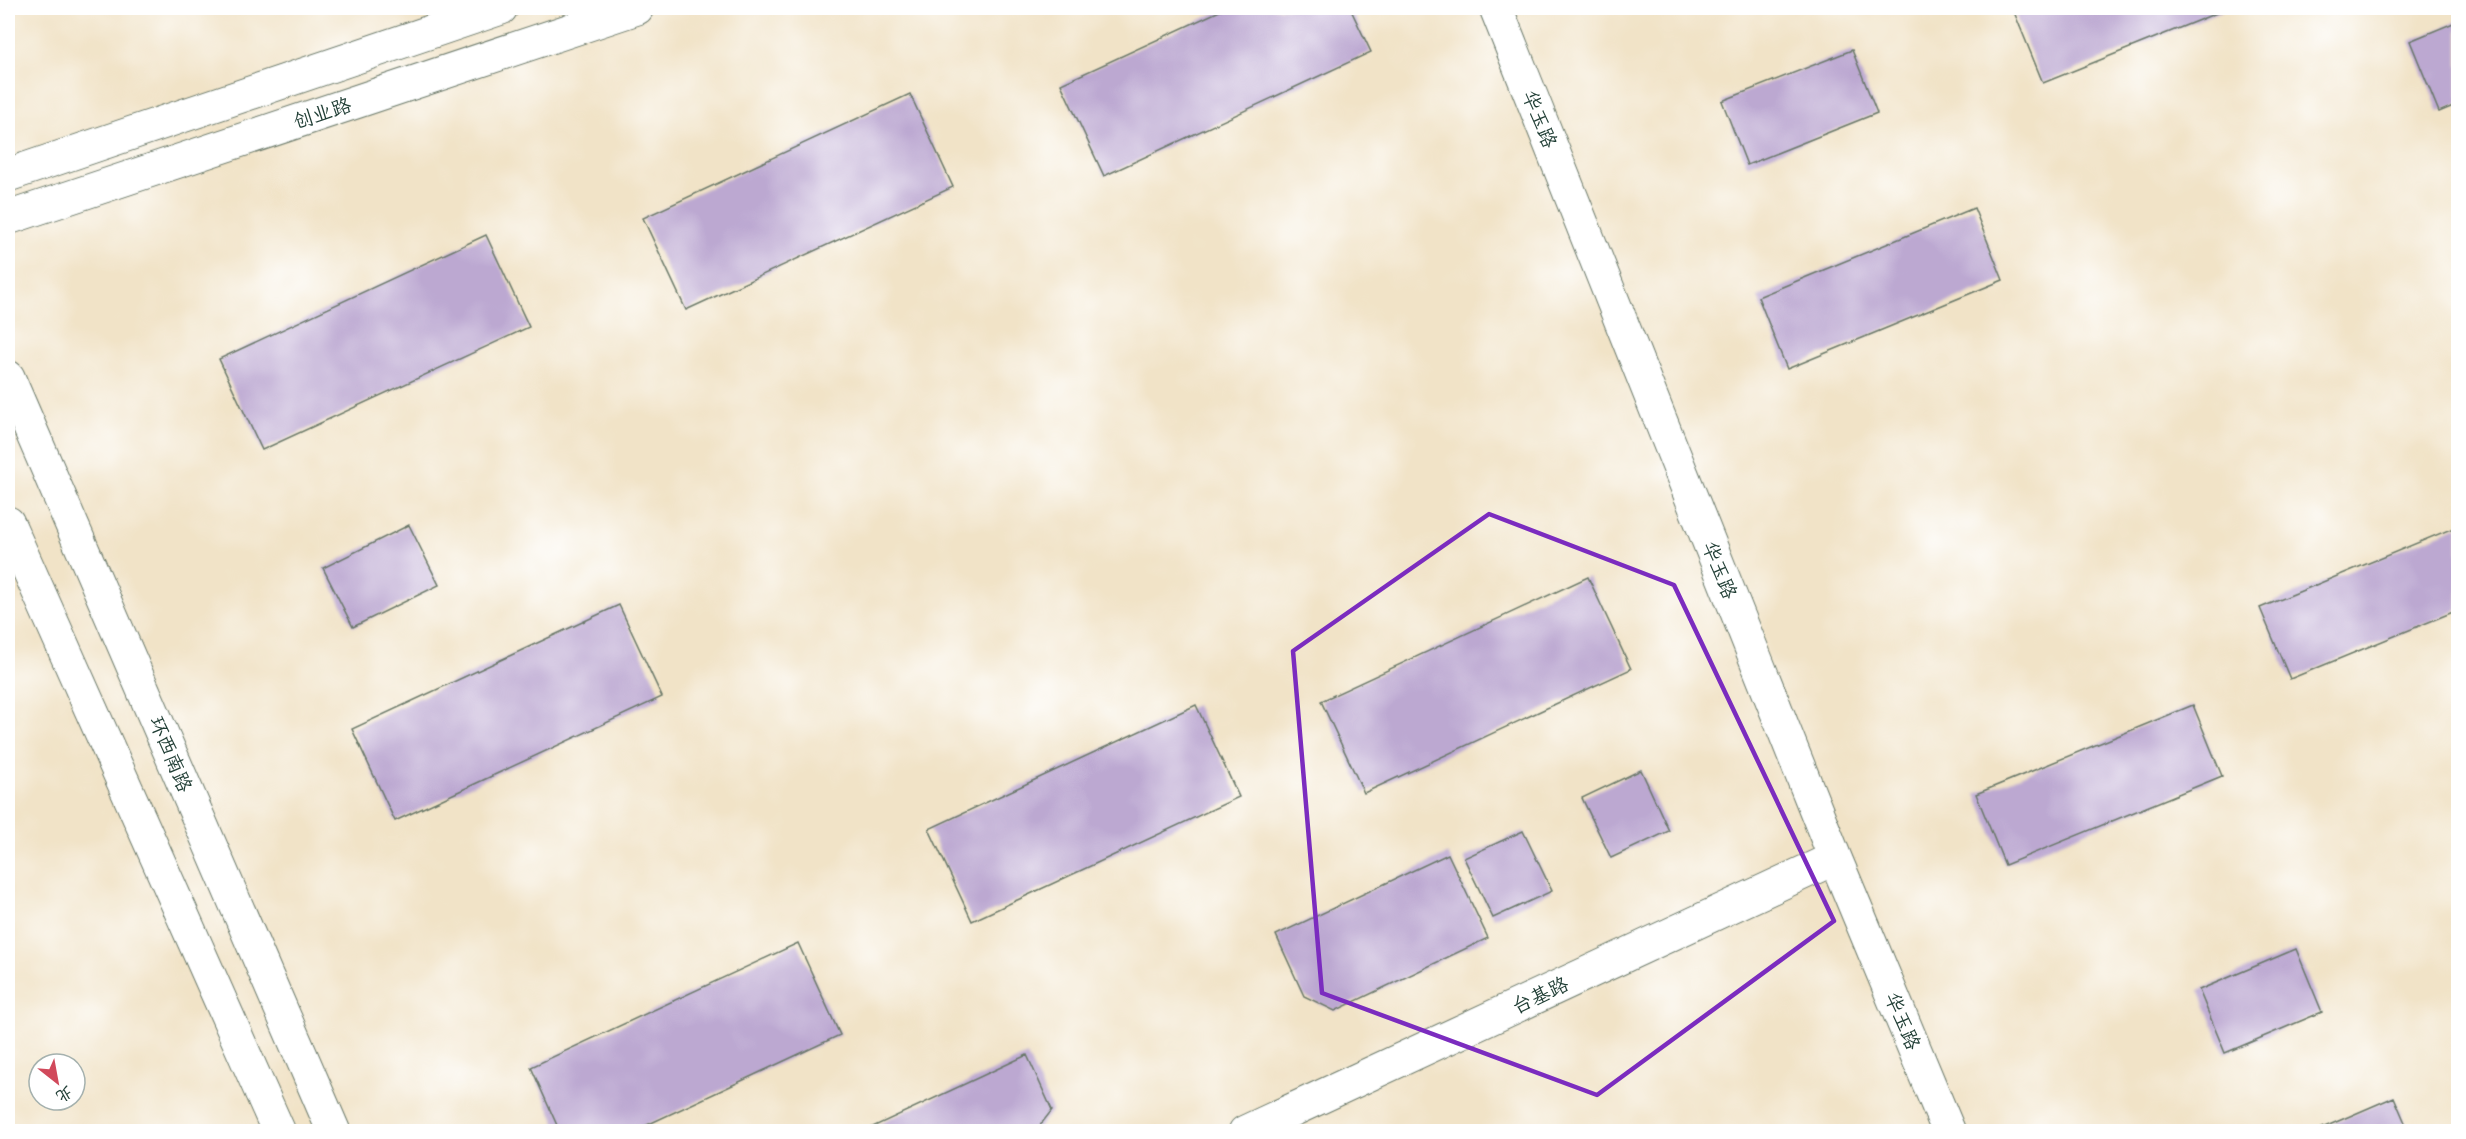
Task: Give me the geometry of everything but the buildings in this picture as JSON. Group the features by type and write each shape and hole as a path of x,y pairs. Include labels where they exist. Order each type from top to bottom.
{"street":[{"path":"8,175 501,8"},
{"name":"创业路","path":"8,218 638,8"},
{"name":"华玉路","path":"1496,8 1835,858 1949,1131"},
{"name":"环西南路","path":"8,377 334,1131"},
{"path":"8,523 279,1131"},
{"name":"台基路","path":"1245,1131 1835,858"}],"highlighted area":[{"path":"1489,514 1674,585 1834,921 1597,1095 1322,993 1293,651"}]}
